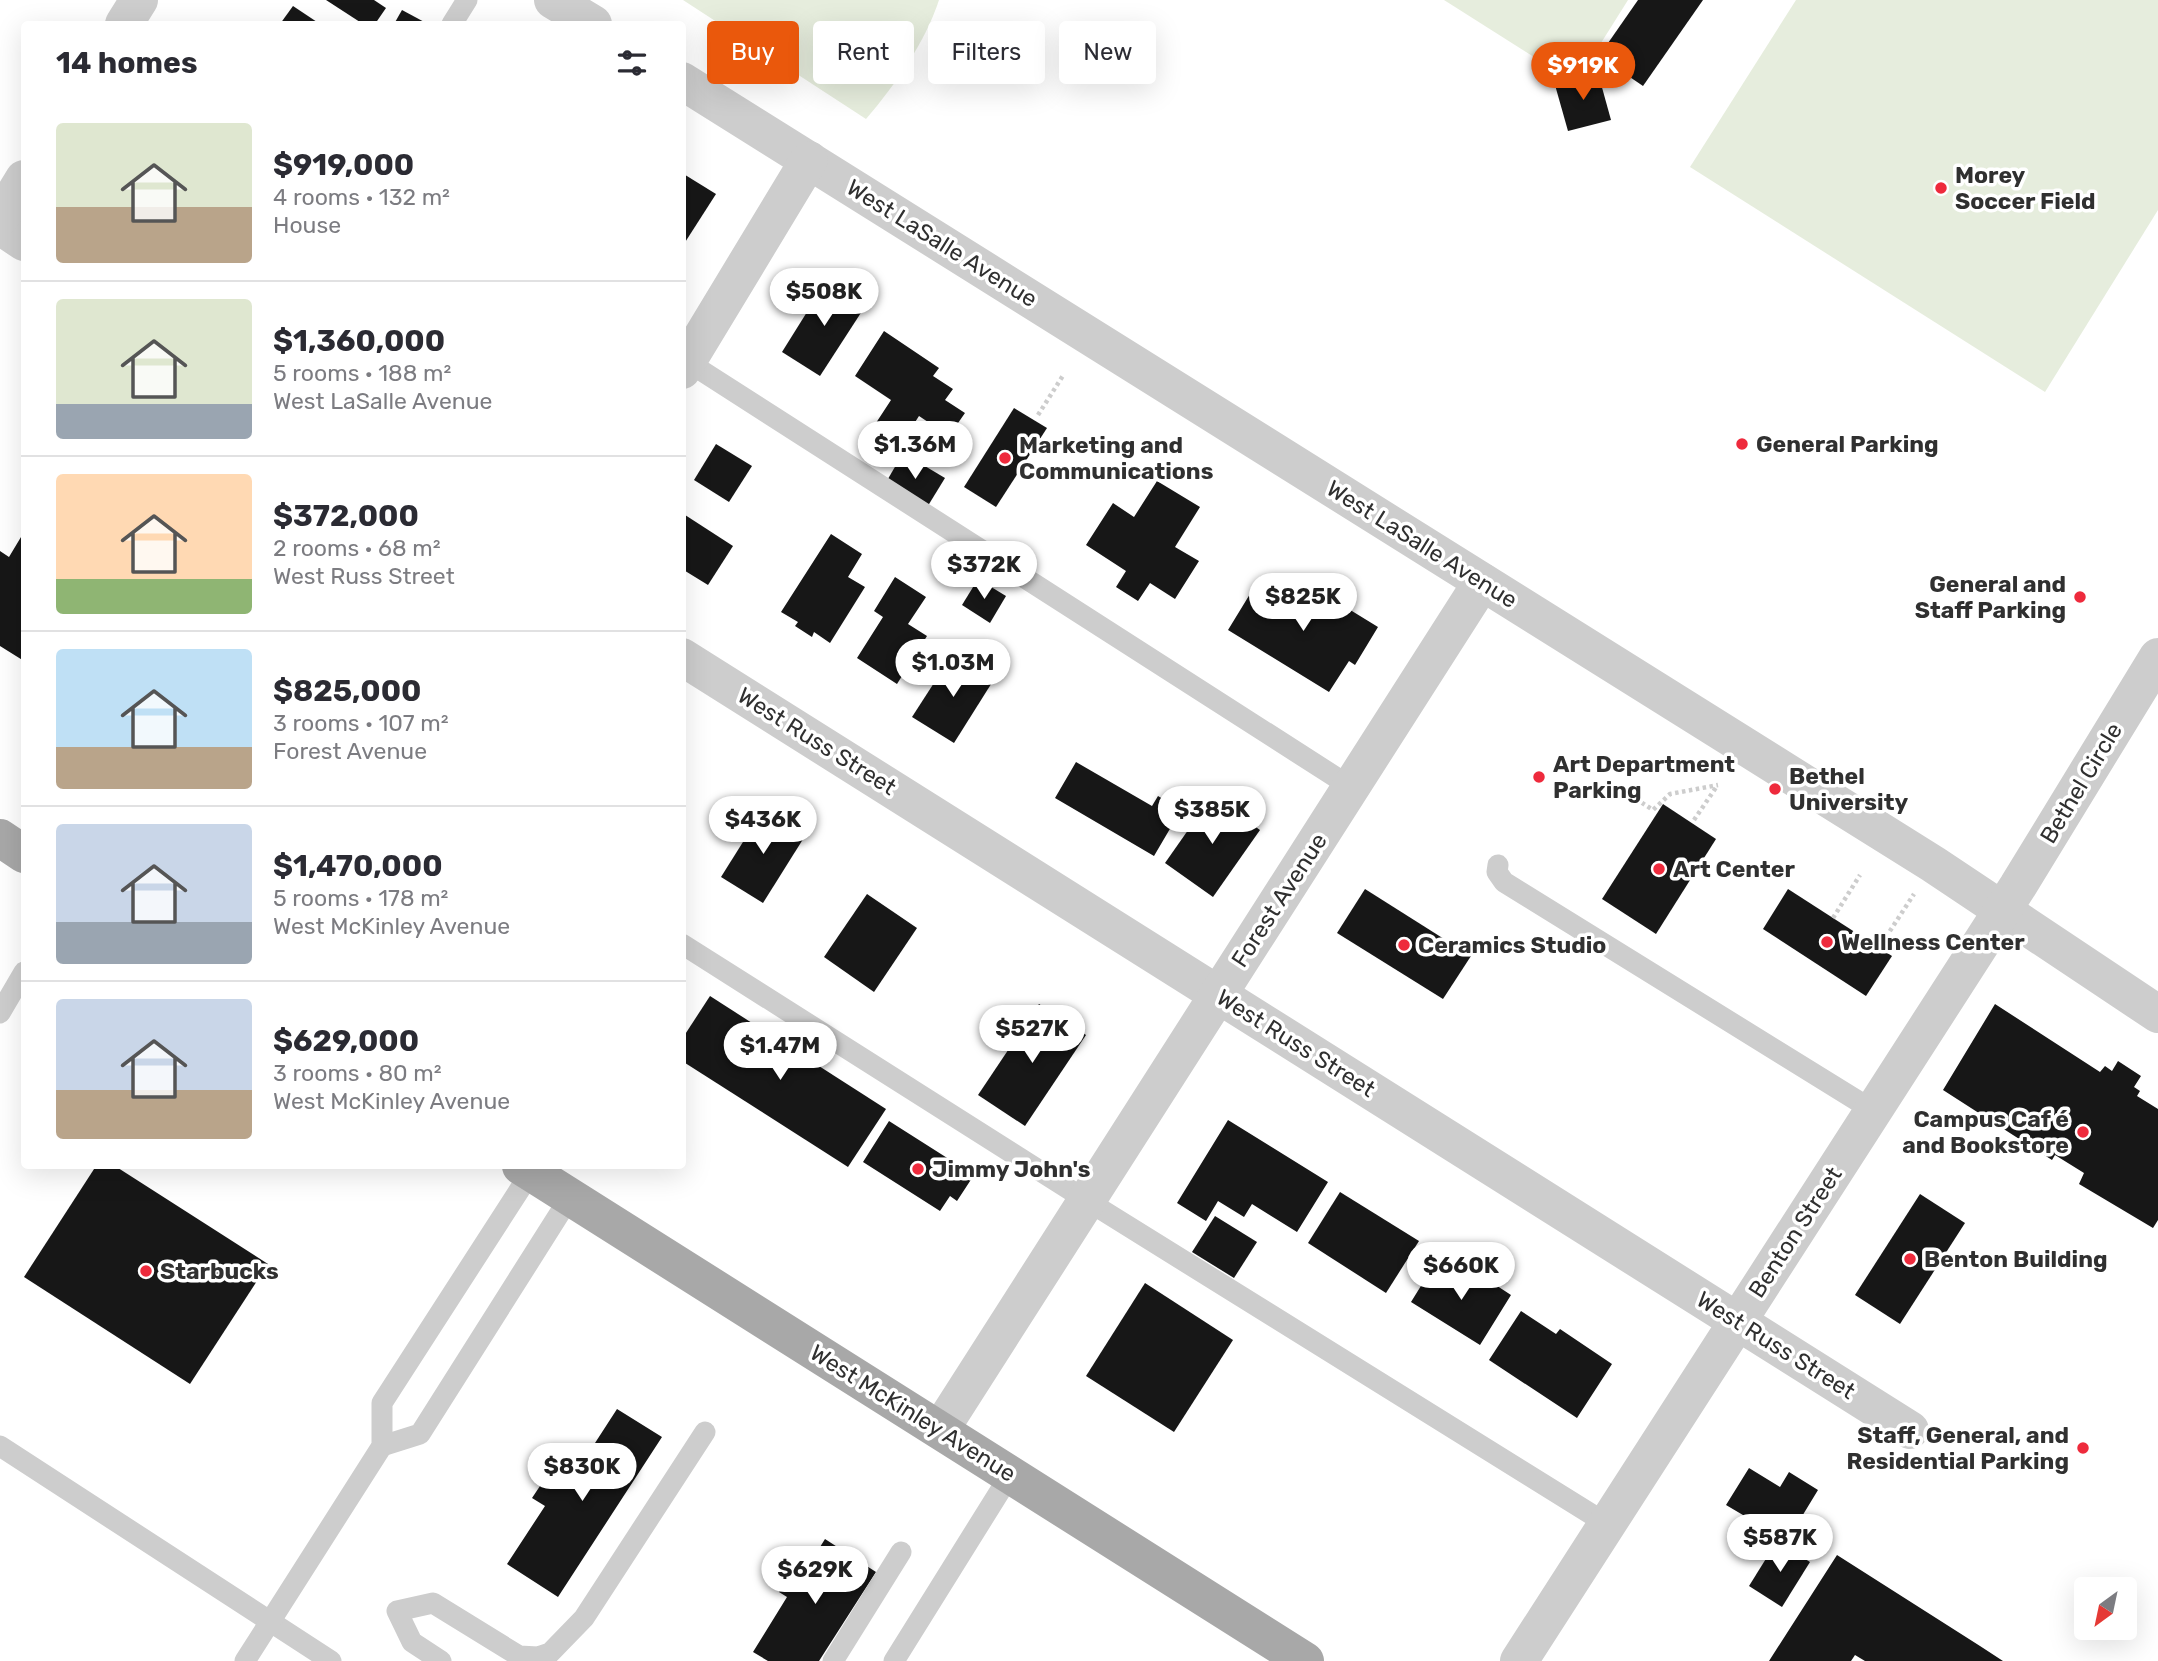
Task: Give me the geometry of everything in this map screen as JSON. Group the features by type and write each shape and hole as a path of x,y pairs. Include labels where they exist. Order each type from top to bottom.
{"main road":[{"path":"0,838 21,852"},
{"name":"West McKinley Avenue","path":"526,1169 1305,1661"}],"street":[{"path":"126,21 139,0"},
{"path":"554,0 588,21"},
{"name":"West LaSalle Avenue","path":"686,83 1933,864 2158,1014"},
{"path":"686,364 809,160"},
{"path":"0,218 21,184"},
{"path":"0,226 21,240"},
{"name":"Forest Avenue","path":"940,1430 1482,582"},
{"name":"Bethel Circle","path":"2004,909 2158,657"},
{"name":"West Russ Street","path":"686,660 1910,1430"},
{"name":"Benton Street","path":"1519,1661 2004,909"}],"lane":[{"path":"454,21 467,0"},
{"path":"686,367 1351,787"},
{"path":"1498,865 1497,872 1504,882 1874,1111"},
{"path":"686,947 1086,1200 1607,1524"},
{"path":"0,1013 21,977"},
{"path":"246,1661 382,1446 382,1403 526,1169"},
{"path":"382,1446 420,1434 570,1197"},
{"path":"441,1661 412,1642 397,1611 433,1603 519,1656 536,1659 550,1653 584,1618 705,1432"},
{"path":"0,1446 331,1661"},
{"path":"894,1661 1010,1475"},
{"path":"833,1661 901,1552"}],"path":[{"path":"1038,415 1064,374"},
{"path":"1630,795 1653,810 1670,794 1718,785 1694,820"},
{"path":"1886,937 1933,864"},
{"path":"1833,918 1860,875"}],"green space":[{"path":"683,0 939,0 914,53 914,21 813,21 813,84 894,84 866,119 799,75 799,21 715,21"},
{"path":"1444,0 1628,0 1601,43 1534,57"},
{"name":"Morey Soccer Field","path":"1796,0 2158,0 2158,210 2045,392 1690,167"}],"building":[{"path":"326,0 374,0 386,8 377,21 358,21"},
{"path":"1638,0 1703,0 1643,86 1599,56"},
{"path":"293,6 316,21 282,21"},
{"path":"402,10 422,21 396,21"},
{"path":"1598,73 1611,120 1568,131 1555,85"},
{"path":"686,175 716,194 686,241"},
{"path":"827,280 866,305 820,376 782,352"},
{"path":"884,331 939,368 933,376 953,389 945,400 965,413 949,436 919,416 901,444 874,426 891,400 855,376"},
{"name":"Marketing and Communications","path":"1014,408 1047,428 996,507 964,487"},
{"path":"716,444 752,466 729,502 694,480"},
{"path":"903,453 945,478 926,509 885,484"},
{"path":"1157,481 1200,507 1175,547 1199,561 1175,599 1150,583 1138,601 1116,587 1126,571 1086,545 1113,503 1134,517"},
{"path":"686,516 733,546 708,585 686,571"},
{"path":"831,534 862,554 848,577 865,587 830,643 814,632 812,637 795,626 798,622 781,612"},
{"path":"21,537 21,659 0,646 0,551 9,557"},
{"path":"1261,576 1325,616 1334,600 1378,627 1355,665 1349,661 1329,692 1228,630"},
{"path":"895,577 926,597 908,624 927,636 897,684 857,658 883,617 874,611"},
{"path":"978,579 1006,596 990,623 962,605"},
{"path":"952,655 993,681 954,743 912,717"},
{"path":"1076,762 1152,806 1158,796 1181,810 1154,856 1055,798"},
{"path":"1212,796 1260,830 1213,897 1165,863"},
{"name":"Art Center","path":"1663,804 1716,839 1656,934 1602,899"},
{"path":"763,810 805,836 763,903 721,877"},
{"name":"Ceramics Studio","path":"1365,889 1471,956 1443,999 1337,933"},
{"name":"Wellness Center","path":"1788,889 1892,956 1866,996 1763,929"},
{"path":"867,894 917,928 874,992 824,957"},
{"path":"710,996 886,1109 848,1167 686,1064 686,1033"},
{"path":"1039,1004 1086,1035 1025,1126 978,1095"},
{"name":"Campus Caf é and Bookstore","path":"1995,1004 2100,1072 2105,1066 2112,1071 2118,1061 2141,1076 2134,1087 2140,1091 2137,1096 2158,1109 2158,1220 2153,1228 2079,1184 2084,1173 2055,1155 2052,1160 1943,1090"},
{"path":"1228,1120 1328,1182 1297,1232 1252,1204 1244,1217 1218,1201 1206,1221 1177,1203"},
{"name":"Jimmy John's","path":"889,1121 974,1175 957,1201 950,1196 940,1211 863,1162"},
{"name":"Starbucks","path":"94,1169 120,1169 268,1264 190,1384 24,1277"},
{"path":"1340,1192 1419,1241 1386,1293 1308,1243"},
{"name":"Benton Building","path":"1920,1194 1965,1223 1900,1324 1855,1295"},
{"path":"1215,1216 1257,1242 1234,1278 1192,1252"},
{"path":"1437,1260 1477,1285 1482,1276 1511,1295 1480,1345 1411,1302"},
{"path":"1145,1283 1233,1340 1174,1432 1086,1376"},
{"path":"1521,1311 1556,1334 1560,1329 1612,1364 1577,1418 1489,1360"},
{"path":"617,1409 662,1437 558,1597 507,1564 545,1506 532,1498 554,1465 573,1477"},
{"path":"1749,1468 1780,1487 1789,1472 1818,1490 1787,1541 1726,1505"},
{"path":"825,1539 876,1572 819,1661 768,1661 753,1652 787,1597 779,1592 793,1570 802,1576"},
{"path":"1777,1541 1810,1562 1782,1607 1749,1586"},
{"path":"1837,1555 2003,1661 1865,1661 1855,1655 1851,1661 1769,1661"}],"place":[{"name":"Morey Soccer Field","path":"1941,188"},
{"name":"General Parking","path":"1742,444"},
{"name":"Marketing and Communications","path":"1005,458"},
{"name":"General and Staff Parking","path":"2080,597"},
{"name":"Art Department Parking","path":"1539,777"},
{"name":"Bethel University","path":"1775,789"},
{"name":"Art Center","path":"1659,869"},
{"name":"Wellness Center","path":"1827,942"},
{"name":"Ceramics Studio","path":"1404,945"},
{"name":"Campus Caf é and Bookstore","path":"2083,1132"},
{"name":"Jimmy John's","path":"918,1169"},
{"name":"Benton Building","path":"1910,1259"},
{"name":"Starbucks","path":"146,1271"},
{"name":"Staff, General, and Residential Parking","path":"2083,1448"}]}
